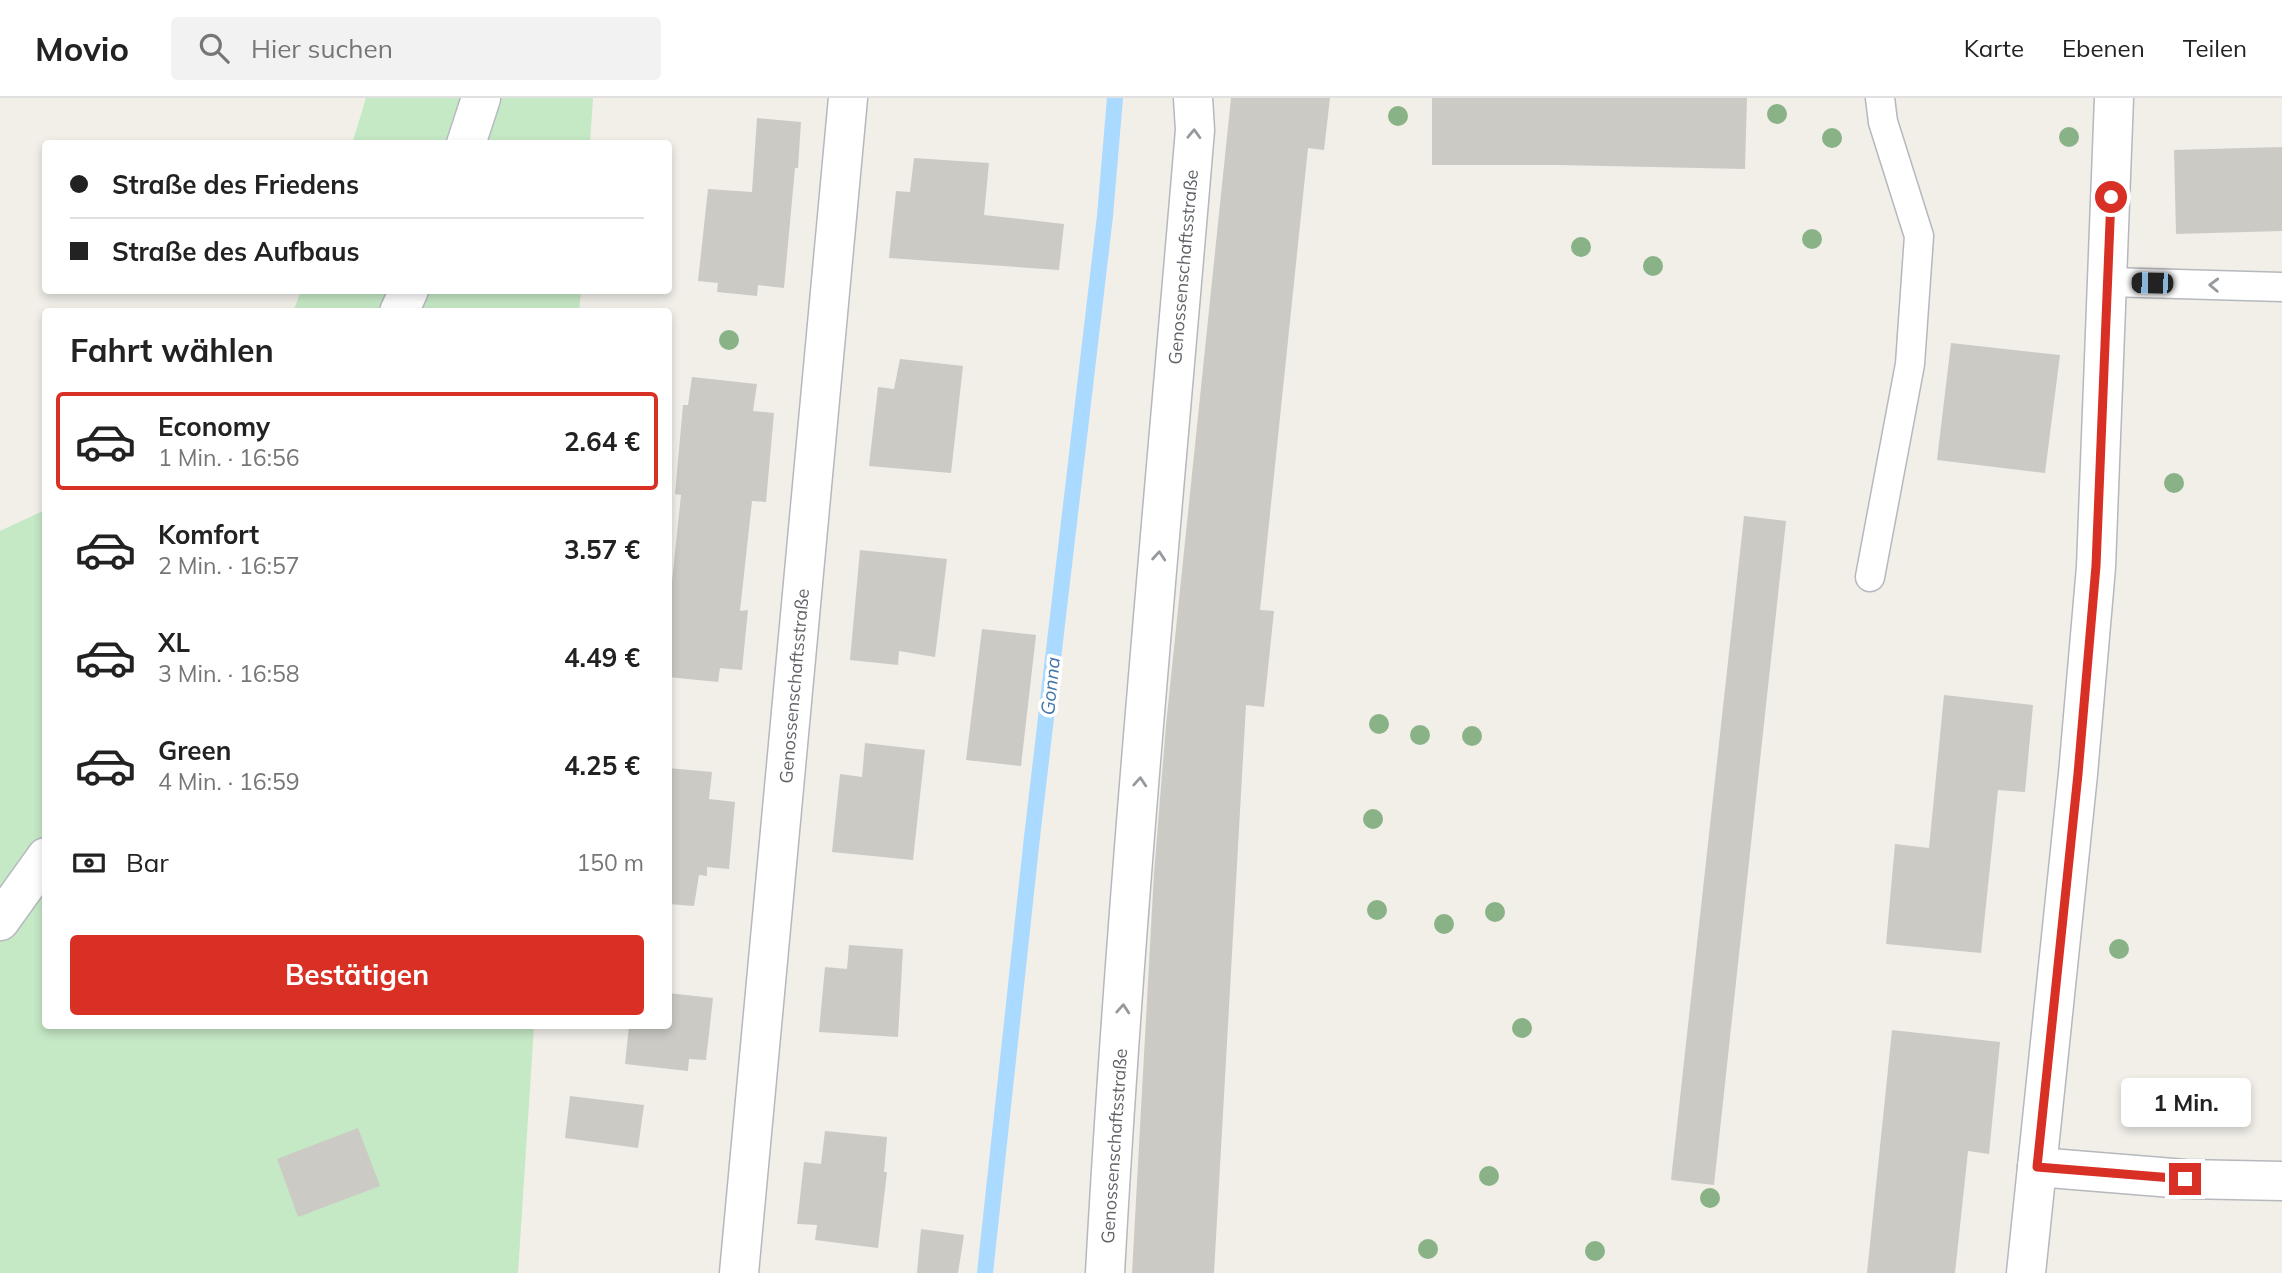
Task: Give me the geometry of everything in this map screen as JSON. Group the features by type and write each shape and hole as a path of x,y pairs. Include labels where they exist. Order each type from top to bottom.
{"street":[{"path":"467,140 481,98"},
{"name":"Genossenschaftsstraße","path":"739,1273 848,98"},
{"name":"Genossenschaftsstraße","path":"1105,1273 1145,719 1195,130 1192,98"},
{"path":"2026,1273 2078,774 2096,566 2115,98"},
{"path":"0,921 42,863"},
{"path":"2037,1167 2185,1179 2282,1181"}],"lane":[{"path":"1870,578 1910,364 1919,236 1883,122 1880,98"},
{"path":"2108,282 2282,287"}],"green space":[{"path":"366,98 593,98 590,140 353,140"},
{"path":"300,294 581,294 579,308 295,308"},
{"path":"42,511 42,1029 534,1029 518,1273 0,1273 0,531"}],"building":[{"path":"1231,98 1330,98 1324,150 1308,148 1260,610 1274,611 1264,707 1246,705 1214,1273 1132,1273 1154,873 1166,725"},
{"path":"1432,98 1747,98 1745,169 1432,165"},
{"path":"757,118 801,122 784,288 758,285 757,296 717,292 718,283 698,281 708,189 752,192"},
{"path":"2282,147 2282,231 2176,234 2174,150"},
{"path":"914,158 989,163 984,215 1064,224 1059,270 889,258 896,191 910,192"},
{"path":"1951,343 2060,355 2045,473 1937,460"},
{"path":"900,359 963,366 951,473 869,466 878,387 894,389"},
{"path":"692,377 757,384 753,411 774,413 766,502 752,501 740,611 748,610 742,670 720,668 718,682 672,677 672,582 681,495 675,494 683,405 688,405"},
{"path":"1744,516 1786,521 1714,1185 1671,1180"},
{"path":"860,550 947,559 935,657 899,651 898,665 850,660"},
{"path":"982,629 1036,635 1021,766 966,760"},
{"path":"1944,695 2033,705 2025,792 1998,790 1981,953 1886,944 1895,844 1929,848"},
{"path":"865,743 925,750 913,860 832,852 840,774 862,777"},
{"path":"672,768 712,772 709,799 735,802 729,869 707,867 707,876 699,875 694,906 672,904"},
{"path":"849,945 903,949 898,1037 819,1032 825,967 847,969"},
{"path":"672,993 713,998 706,1060 689,1059 688,1071 625,1064 629,1029 672,1029"},
{"path":"1892,1030 2000,1042 1989,1154 1968,1151 1955,1273 1867,1273"},
{"path":"570,1096 644,1105 638,1148 565,1138"},
{"path":"358,1128 380,1186 298,1217 277,1159"},
{"path":"825,1131 887,1137 884,1172 887,1172 878,1248 815,1240 817,1225 797,1224 804,1162 821,1164"},
{"path":"921,1229 964,1235 958,1273 917,1273"}],"waterway":[{"name":"Gonna","path":"985,1273 1032,837 1105,216 1115,98"}],"route":[{"path":"2111,197 2096,566 2078,774 2037,1167 2185,1179"}]}
